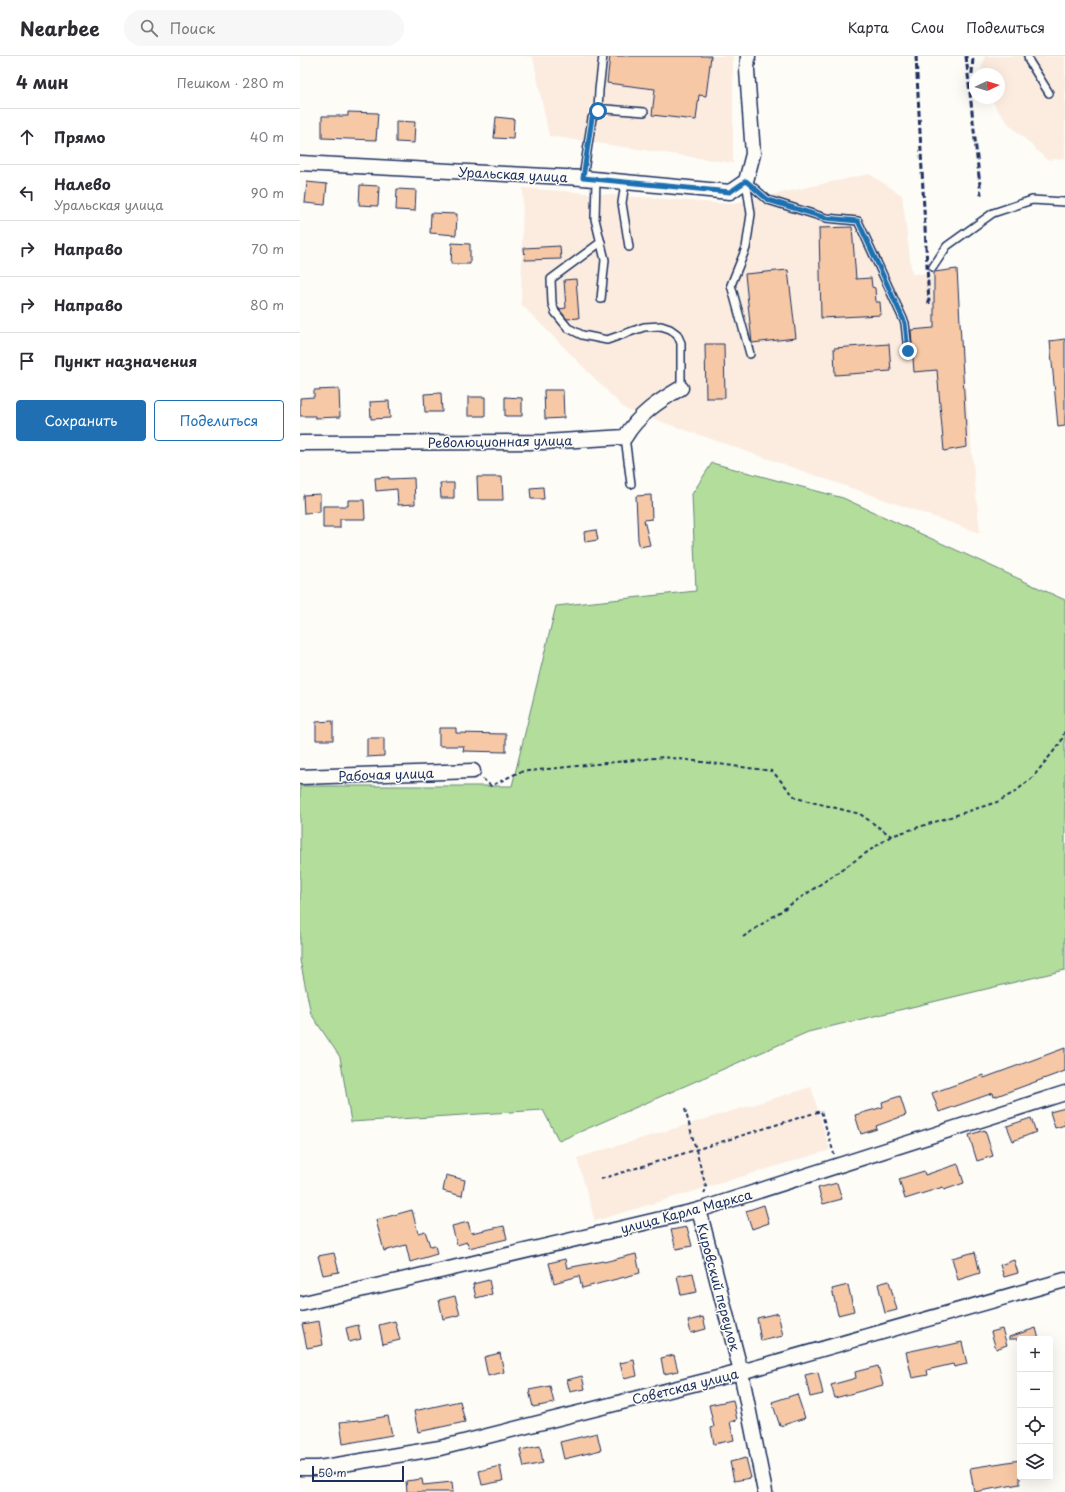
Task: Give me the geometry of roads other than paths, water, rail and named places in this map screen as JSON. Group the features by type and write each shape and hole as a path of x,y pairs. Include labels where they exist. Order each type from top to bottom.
{"street":[{"path":"746,181 753,154 747,70 748,56"},
{"name":"Уральская улица","path":"300,163 589,179 730,192 746,181"},
{"path":"625,437 632,425 657,402 681,388"},
{"name":"Революционная улица","path":"300,443 544,442 625,437"},
{"name":"Рабочая улица","path":"300,777 473,771"},
{"name":"улица Карла Маркса","path":"300,1304 699,1210 1065,1093"},
{"name":"Кировский переулок","path":"699,1210 741,1372 765,1492"},
{"name":"Советская улица","path":"300,1468 319,1468 440,1448 741,1372 1065,1280"}],"lane":[{"path":"598,111 603,56"},
{"path":"1028,56 1029,61 1049,93"},
{"path":"601,299 605,260 595,219 589,179 592,118 598,111 606,109 644,112"},
{"path":"746,181 768,200 826,218 858,221 905,323 908,351"},
{"path":"746,181 751,214 746,248 731,285 750,354"},
{"path":"625,183 622,203 628,246"},
{"path":"933,267 947,246 993,213 1032,200 1065,202"},
{"path":"601,242 551,279 552,303 556,312 568,328 582,335 607,340 644,327 661,326 670,329 677,334 681,343 681,388"},
{"path":"625,437 631,484"}],"railway":[{"path":"916,56 929,304"},
{"path":"966,56 981,195"},
{"path":"972,68 973,56"}]}
